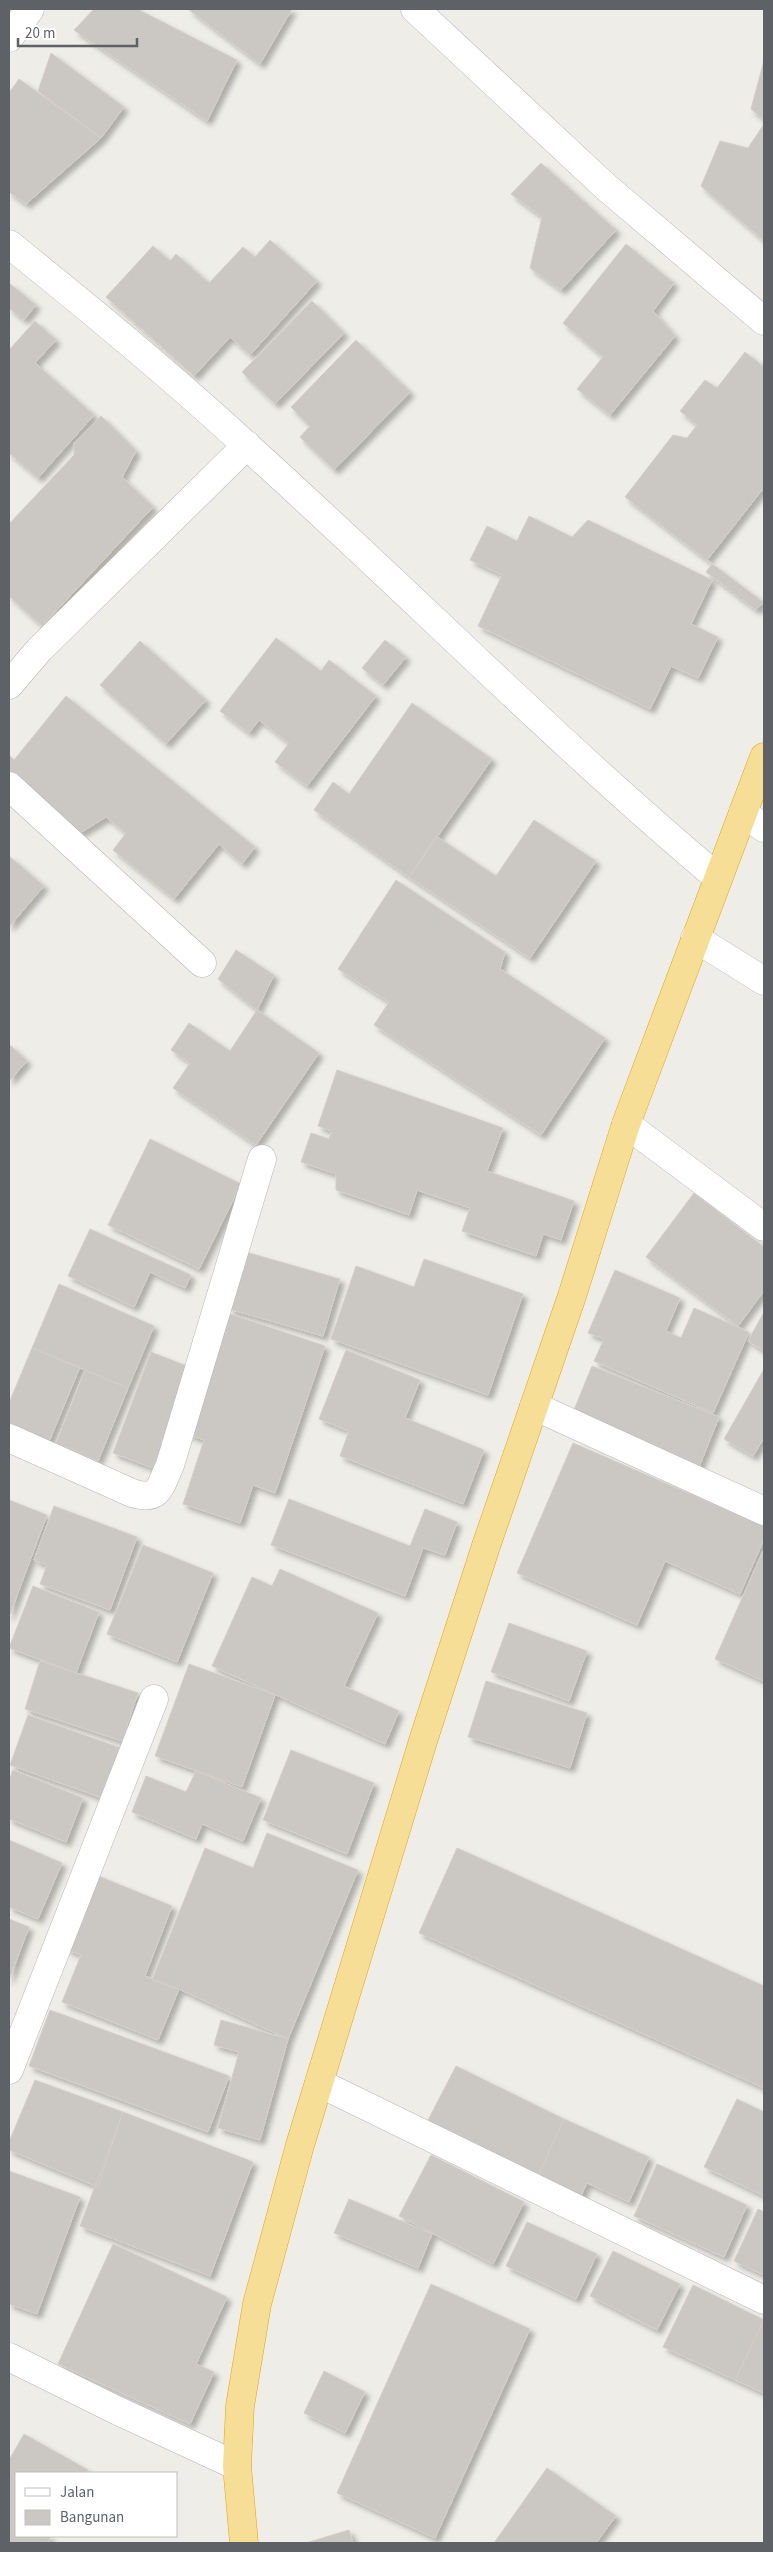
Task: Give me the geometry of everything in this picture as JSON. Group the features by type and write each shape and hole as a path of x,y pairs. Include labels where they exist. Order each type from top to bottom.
{"highway":[{"path":"244,2543 237,2466 240,2406 257,2304 319,2084 423,1741 626,1124 718,878 754,820 764,757"}],"street":[{"path":"9,38 30,9"},
{"path":"415,9 606,187 764,321"},
{"path":"9,244 155,364 247,445 491,675 650,821 718,878"},
{"path":"9,685 39,650 247,445"},
{"path":"9,786 202,963"},
{"path":"695,938 764,981"},
{"path":"626,1124 764,1227"},
{"path":"9,1438 132,1493 149,1497 157,1491 170,1464 262,1159"},
{"path":"534,1406 764,1511"},
{"path":"9,2070 154,1700"},
{"path":"319,2084 764,2300"},
{"path":"9,2359 237,2466"}],"building":[{"path":"94,9 137,9 237,60 207,121 74,30"},
{"path":"188,9 292,9 260,64"},
{"path":"51,53 124,107 101,138 38,91"},
{"path":"764,60 764,120 751,109"},
{"path":"19,79 101,138 26,204 9,192 9,93"},
{"path":"764,124 764,241 701,186 720,141 748,148"},
{"path":"541,163 616,230 561,290 530,268 542,217 511,194"},
{"path":"270,240 317,281 250,355 230,337 194,376 106,297 153,246 170,261 176,254 209,283 243,247 255,257"},
{"path":"626,244 674,283 653,311 675,336 610,415 577,389 603,357 563,323"},
{"path":"9,283 36,305 24,320 9,308"},
{"path":"312,301 344,333 275,404 242,372"},
{"path":"35,321 56,340 35,363 94,415 38,478 9,453 9,350"},
{"path":"356,340 410,392 334,470 300,437 310,426 291,407"},
{"path":"745,352 764,367 764,492 762,490 707,560 763,602 756,610 706,572 712,564 625,497 673,435 687,438 697,425 680,411 705,380 717,388"},
{"path":"101,416 136,451 122,477 153,507 42,626 9,596 9,524 74,455 74,443"},
{"path":"529,516 572,537 588,520 712,580 691,624 718,637 698,678 671,666 650,709 478,626 502,575 470,560 487,526 517,541"},
{"path":"276,638 321,671 329,660 376,696 307,786 275,762 289,743 259,720 249,733 220,711"},
{"path":"385,640 406,657 383,685 362,668"},
{"path":"140,641 206,700 166,744 100,685"},
{"path":"66,696 255,847 242,864 219,844 174,899 113,850 126,833 106,817 80,833 9,776 9,755 14,760"},
{"path":"412,703 492,759 409,877 314,810 333,782 349,794"},
{"path":"534,820 596,861 530,958 409,877 436,836 496,876"},
{"path":"9,856 44,886 9,927"},
{"path":"396,880 505,952 500,969 605,1038 541,1135 374,1025 389,1002 338,969"},
{"path":"236,950 274,975 257,1010 218,979"},
{"path":"257,1010 319,1053 256,1145 173,1088 190,1063 171,1050 189,1023 230,1051"},
{"path":"9,1044 27,1061 9,1081"},
{"path":"337,1070 503,1128 487,1171 574,1201 561,1240 543,1234 536,1256 462,1231 470,1208 417,1190 409,1215 336,1190 336,1174 301,1162 311,1133 329,1139 332,1131 318,1126"},
{"path":"150,1139 241,1184 199,1269 108,1225"},
{"path":"694,1193 764,1247 764,1291 738,1326 646,1257"},
{"path":"90,1229 191,1275 185,1288 150,1272 134,1307 68,1276"},
{"path":"246,1252 340,1279 323,1336 229,1309"},
{"path":"424,1259 523,1294 488,1395 331,1339 356,1266 414,1287"},
{"path":"615,1270 680,1298 666,1331 681,1338 694,1308 749,1332 713,1413 594,1361 604,1339 588,1333"},
{"path":"59,1284 154,1326 128,1388 32,1348"},
{"path":"764,1312 764,1351 748,1341"},
{"path":"227,1313 325,1346 275,1493 253,1485 240,1523 183,1504 204,1440 187,1434"},
{"path":"32,1348 80,1367 48,1444 9,1428 9,1403"},
{"path":"346,1350 420,1380 405,1418 484,1450 463,1504 340,1456 349,1431 319,1419"},
{"path":"151,1352 192,1368 153,1468 113,1453"},
{"path":"592,1366 719,1417 699,1467 571,1417"},
{"path":"764,1369 764,1438 753,1456 724,1439"},
{"path":"85,1370 128,1388 98,1461 56,1443"},
{"path":"573,1443 764,1526 764,1539 740,1594 665,1561 637,1625 517,1573"},
{"path":"289,1499 410,1546 425,1509 457,1522 445,1555 423,1548 405,1596 271,1545"},
{"path":"9,1500 47,1515 9,1617"},
{"path":"54,1506 137,1537 110,1610 40,1584 47,1565 34,1560"},
{"path":"143,1545 213,1573 177,1662 107,1634"},
{"path":"764,1552 764,1681 715,1659"},
{"path":"280,1569 378,1613 344,1686 399,1711 385,1744 212,1666 252,1577 272,1586"},
{"path":"33,1586 99,1612 76,1673 9,1648"},
{"path":"509,1623 587,1651 569,1701 491,1672"},
{"path":"40,1661 138,1693 122,1741 25,1709"},
{"path":"189,1664 275,1695 242,1787 155,1756"},
{"path":"486,1681 587,1713 570,1768 468,1737"},
{"path":"28,1715 126,1750 108,1800 10,1765"},
{"path":"291,1750 374,1783 347,1854 263,1820"},
{"path":"13,1770 83,1798 66,1842 9,1819 9,1780"},
{"path":"196,1771 261,1798 243,1841 202,1824 196,1839 132,1812 146,1776 186,1792"},
{"path":"267,1833 358,1870 288,2039 179,1989 152,1980 205,1848 253,1868"},
{"path":"9,1840 62,1863 38,1919 9,1907"},
{"path":"457,1848 764,1986 764,2088 419,1933"},
{"path":"96,1875 172,1906 145,1976 179,1989 158,2040 62,2002 81,1955 66,1949"},
{"path":"9,1919 29,1927 9,1980"},
{"path":"50,2010 229,2076 208,2132 29,2066"},
{"path":"221,2020 288,2039 260,2140 218,2128 239,2052 214,2045"},
{"path":"456,2066 564,2119 537,2178 427,2122"},
{"path":"35,2080 123,2112 98,2187 9,2150 9,2142"},
{"path":"737,2099 764,2112 764,2196 704,2167"},
{"path":"123,2112 253,2162 210,2276 80,2226"},
{"path":"564,2119 649,2157 629,2202 587,2183 580,2198 537,2178"},
{"path":"431,2155 524,2202 493,2264 399,2216"},
{"path":"657,2164 747,2205 724,2257 634,2216"},
{"path":"9,2171 80,2197 37,2314 9,2304"},
{"path":"349,2199 432,2234 418,2268 334,2233"},
{"path":"758,2209 764,2212 764,2275 734,2261"},
{"path":"527,2222 597,2254 576,2299 506,2266"},
{"path":"113,2244 227,2297 196,2364 214,2372 190,2424 58,2364"},
{"path":"613,2251 680,2284 657,2330 590,2296"},
{"path":"431,2284 530,2329 435,2538 337,2493"},
{"path":"693,2285 764,2320 735,2380 663,2347"},
{"path":"764,2320 764,2393 735,2380"},
{"path":"324,2371 365,2392 345,2433 304,2413"},
{"path":"24,2434 88,2470 87,2472 15,2472 15,2537 50,2537 47,2543 9,2543 9,2460"},
{"path":"547,2468 616,2516 596,2543 494,2543"},
{"path":"349,2530 353,2543 306,2543"}]}
